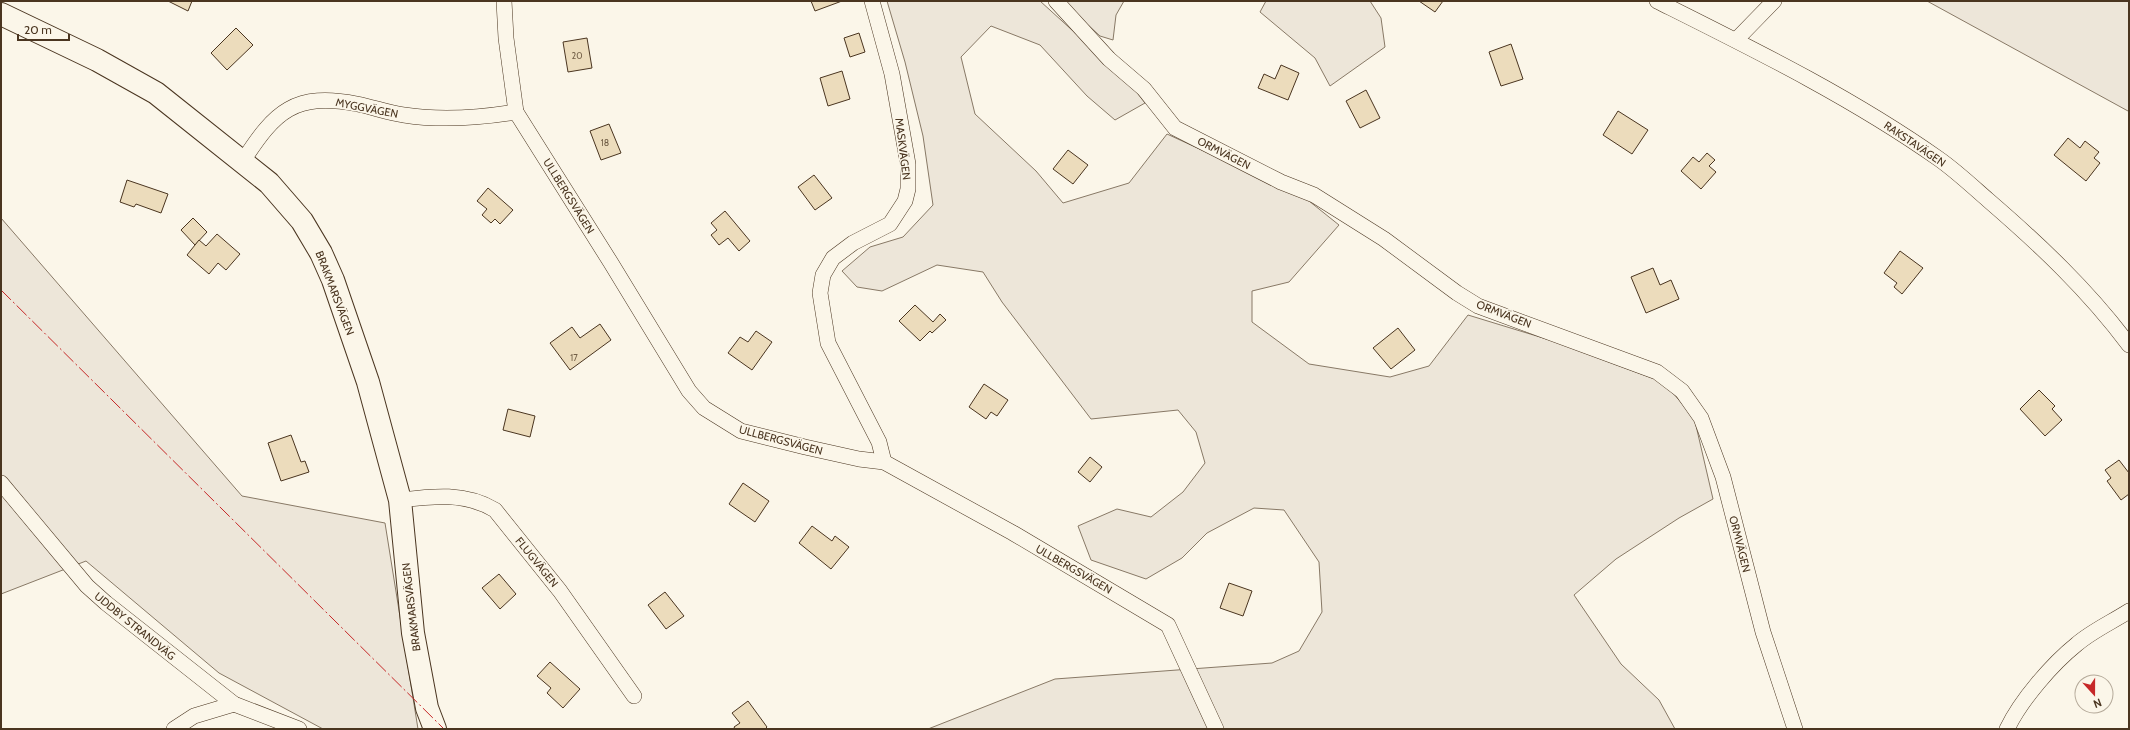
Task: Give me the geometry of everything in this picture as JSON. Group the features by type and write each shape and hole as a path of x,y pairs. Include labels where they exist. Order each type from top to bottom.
{"street":[{"name":"ULLBERGSVÄGEN","path":"504,1 506,38 516,112 689,391 704,408 742,431 812,449 859,459 884,462 1013,533 1168,625 1216,729"},
{"name":"MASKVÄGEN","path":"872,1 892,74 908,164 908,189 905,201 890,224 852,243 833,258 823,275 820,293 828,343 879,442 884,462"},
{"name":"ORMVÄGEN","path":"1056,1 1113,64 1144,89 1175,128 1281,182 1314,195 1384,239 1457,293 1478,306 1657,372 1682,391 1701,418 1723,477 1763,632 1795,729"},
{"name":"RAKSTAVÄGEN","path":"1657,1 1736,40 1862,110 1940,160 2041,246 2110,320 2129,345"},
{"path":"1736,40 1774,1"},
{"name":"BRAKMARSVÄGEN","path":"1,14 97,60 156,93 243,161 269,184 302,221 321,253 333,280 368,382 400,500 412,632 427,708 435,729"},
{"name":"MYGGVÄGEN","path":"243,161 258,138 276,117 286,109 317,100 356,104 404,115 458,119 481,118 516,112"},
{"name":"UDDBY STRANDVÄG","path":"1,483 87,586 234,704 300,729"},
{"name":"FLUGVÄGEN","path":"400,500 439,495 483,502 495,510 560,591 634,696"},
{"path":"2007,729 2011,720 2041,679 2077,644 2129,611"},
{"path":"174,729 194,716 234,704"}],"shaded area":[{"path":"887,1 1040,1 1127,80 1145,103 1115,120 1087,96 1040,45 991,26 961,57 975,114 1036,171 1063,203 1129,183 1167,134 1304,197 1339,225 1289,282 1252,291 1252,322 1309,364 1390,377 1429,366 1468,315 1553,341 1663,382 1694,417 1713,499 1679,518 1616,559 1574,595 1621,664 1659,700 1675,729 928,729 1055,679 1272,663 1299,651 1322,612 1319,562 1284,510 1254,508 1207,533 1182,558 1146,579 1091,560 1078,526 1117,509 1151,517 1183,492 1205,463 1196,432 1178,410 1091,419 1002,302 983,272 937,265 882,291 857,287 842,271 870,247 903,237 933,205 923,136 905,62"},
{"path":"1062,1 1124,1 1116,15 1113,40 1100,36"},
{"path":"1266,1 1370,1 1381,18 1385,47 1330,86 1315,58 1260,12"},
{"path":"1927,1 2129,1 2129,112 2128,111"},
{"path":"1,218 242,496 385,523 418,729 323,729 219,673 86,561 1,594"}],"building":[{"path":"168,1 192,1 188,11"},
{"path":"811,1 842,1 815,11"},
{"path":"1419,1 1443,1 1435,12"},
{"path":"236,28 253,45 227,70 211,53"},
{"path":"859,33 865,52 850,57 844,38"},
{"path":"587,38 592,68 568,72 563,42"},
{"path":"1511,44 1523,79 1501,86 1489,52"},
{"path":"1281,65 1299,73 1288,100 1258,88 1264,74 1275,79"},
{"path":"842,71 850,99 828,106 820,78"},
{"path":"1366,90 1380,118 1360,128 1346,101"},
{"path":"1618,111 1648,130 1632,154 1603,135"},
{"path":"609,124 621,153 601,160 590,131"},
{"path":"2068,138 2080,148 2085,141 2099,152 2094,158 2100,163 2086,181 2054,155"},
{"path":"1068,150 1088,165 1073,184 1053,169"},
{"path":"1707,153 1715,160 1709,166 1716,172 1701,189 1681,171 1693,157 1699,162"},
{"path":"814,175 832,198 815,210 798,187"},
{"path":"127,180 168,194 161,213 136,204 134,207 120,202"},
{"path":"488,188 513,210 500,224 495,219 491,223 482,215 487,209 477,201"},
{"path":"725,211 750,241 739,251 728,238 719,245 711,235 717,230 711,223"},
{"path":"193,218 207,232 195,245 181,230"},
{"path":"217,234 240,254 226,270 218,263 209,274 187,255 199,240 206,246"},
{"path":"1900,251 1923,268 1902,294 1894,287 1897,283 1884,273"},
{"path":"1653,268 1660,285 1671,280 1679,299 1646,313 1631,277"},
{"path":"915,305 933,322 940,314 946,320 932,333 930,331 920,341 899,321"},
{"path":"600,324 611,340 570,370 550,343 572,327 580,338"},
{"path":"1398,328 1415,350 1391,369 1373,348"},
{"path":"756,331 772,342 752,370 728,353 740,337 748,342"},
{"path":"984,384 1008,400 997,416 991,412 986,419 969,407"},
{"path":"2039,390 2055,406 2052,409 2062,420 2045,436 2020,409"},
{"path":"508,409 535,416 530,437 503,430"},
{"path":"291,435 301,462 305,461 309,472 281,481 268,443"},
{"path":"1090,457 1102,467 1090,482 1078,472"},
{"path":"2119,460 2129,473 2129,494 2121,500 2107,481 2111,478 2105,470"},
{"path":"743,483 769,501 755,522 729,504"},
{"path":"812,526 832,541 835,536 849,547 831,569 799,543"},
{"path":"499,574 516,594 500,609 482,588"},
{"path":"1229,583 1252,591 1243,616 1220,608"},
{"path":"665,592 684,616 666,629 648,605"},
{"path":"550,662 580,689 563,708 547,693 551,688 537,676"},
{"path":"748,701 767,727 765,729 735,729 734,727 740,723 732,713"}],"power":[{"path":"1,290 444,729"}]}
